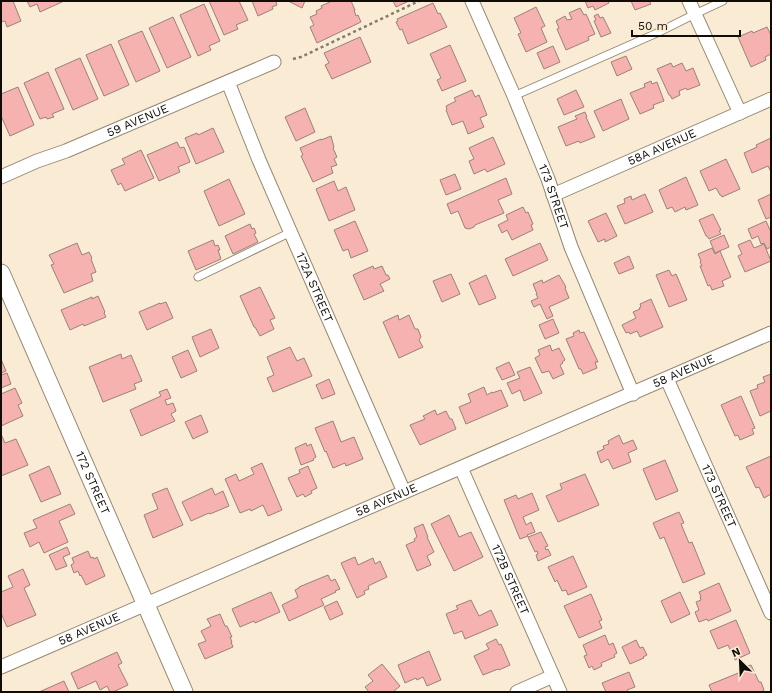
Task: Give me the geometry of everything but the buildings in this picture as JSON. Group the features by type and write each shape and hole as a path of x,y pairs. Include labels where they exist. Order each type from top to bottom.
{"street":[{"name":"173 STREET","path":"472,1 514,96 548,179 571,247 633,394"},
{"path":"689,1 740,113"},
{"name":"59 AVENUE","path":"1,177 37,161 66,151 274,62"},
{"name":"172A STREET","path":"228,82 259,160 404,492"},
{"name":"58A AVENUE","path":"553,195 771,99"},
{"name":"172 STREET","path":"1,273 184,692"},
{"name":"58 AVENUE","path":"1,667 771,333"},
{"name":"173 STREET","path":"667,379 771,613"},
{"name":"172B STREET","path":"461,468 560,692"},
{"path":"517,692 553,676"}],"lane":[{"path":"514,96 657,33 723,1"},
{"path":"198,277 291,232"}],"path":[{"path":"292,58 301,57 419,1"}]}
